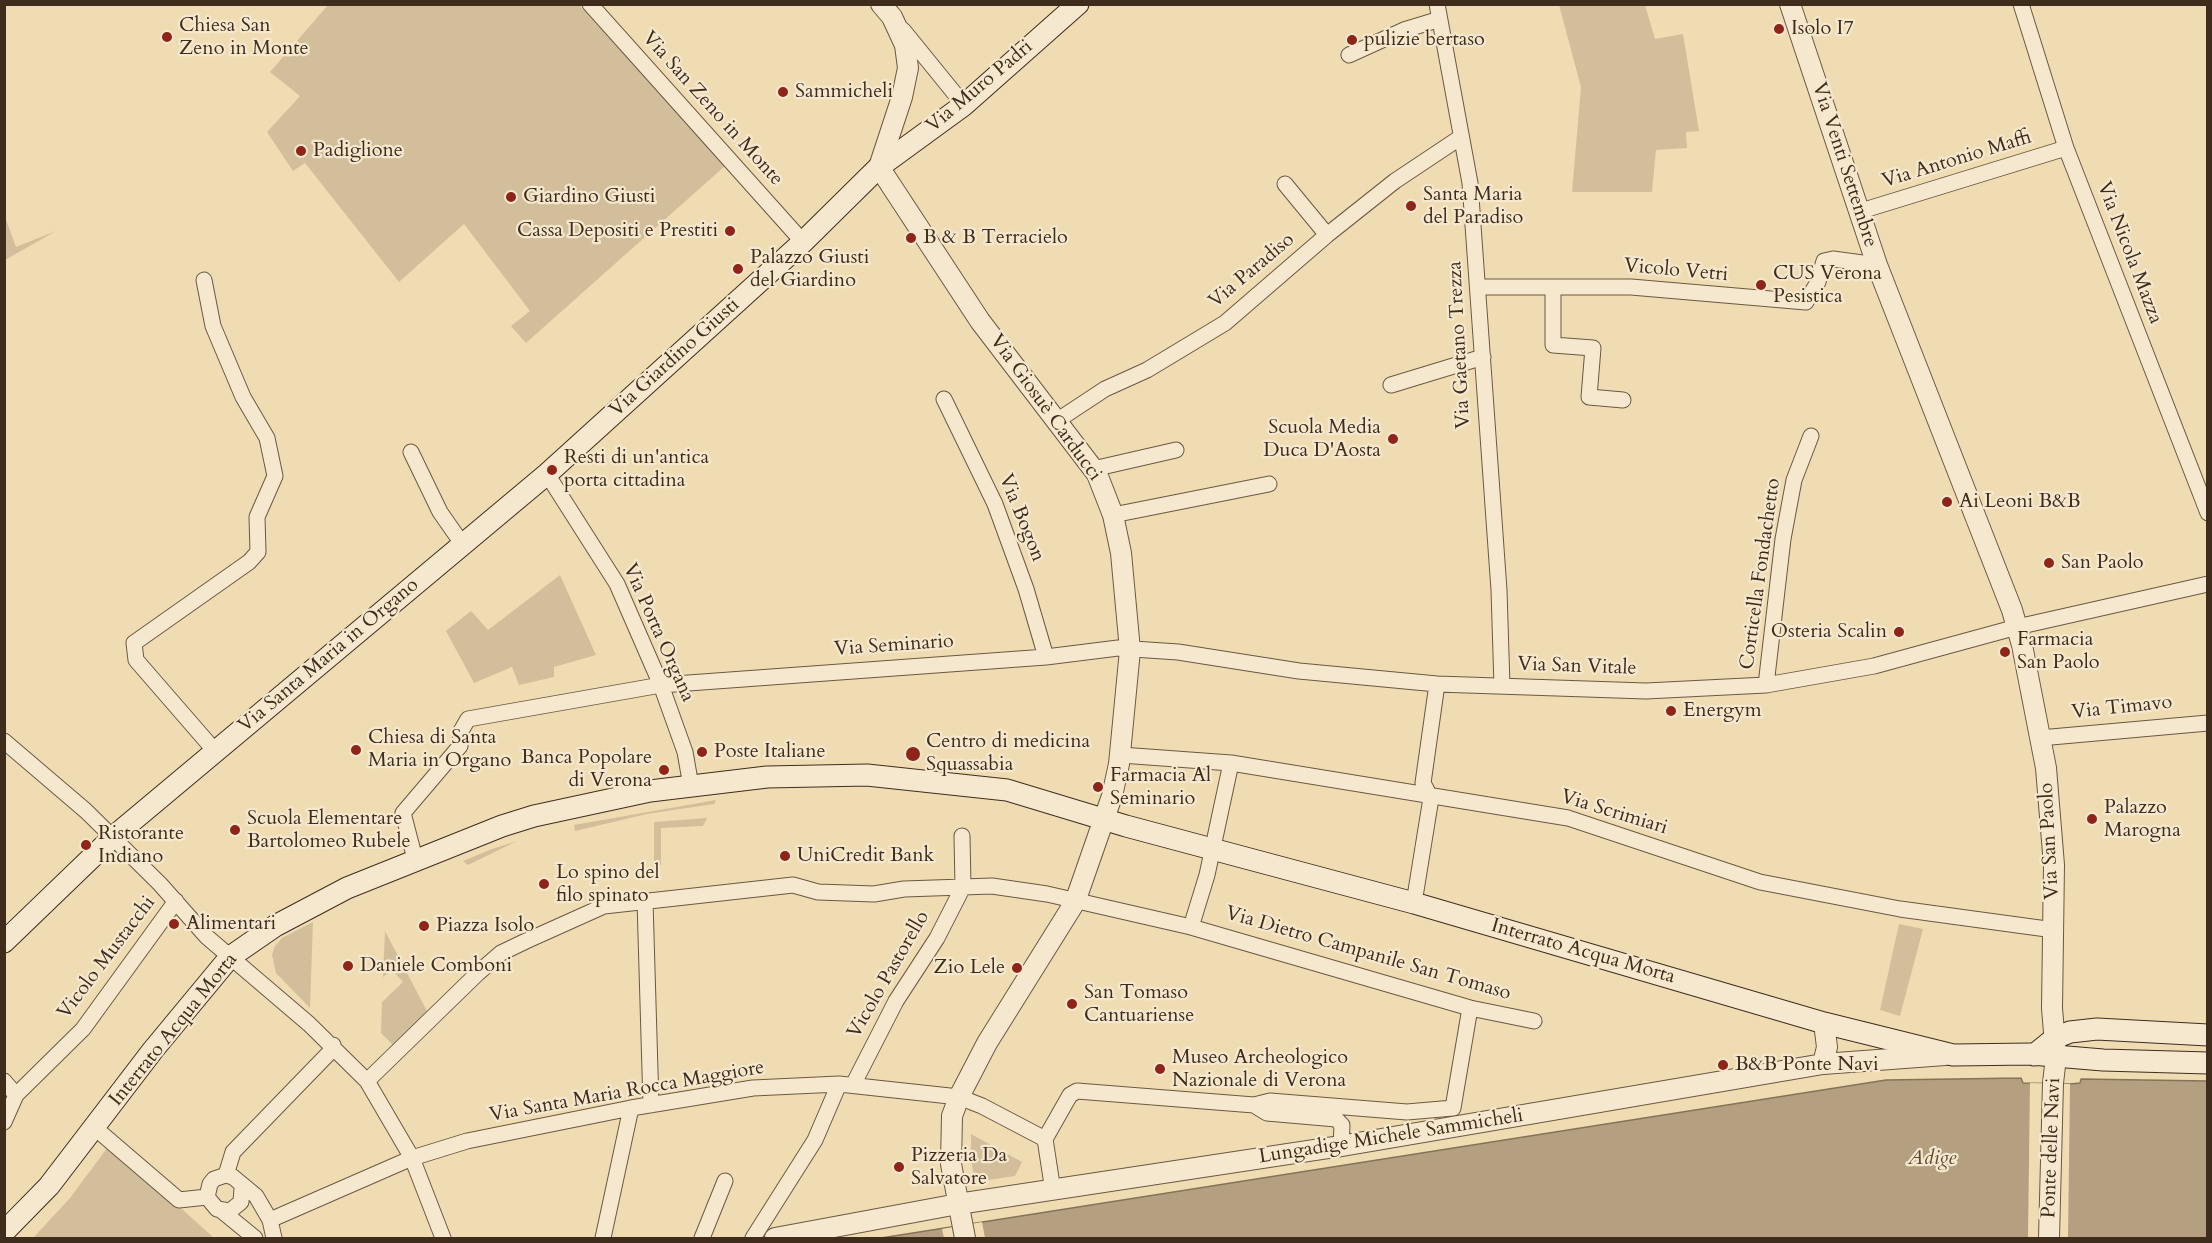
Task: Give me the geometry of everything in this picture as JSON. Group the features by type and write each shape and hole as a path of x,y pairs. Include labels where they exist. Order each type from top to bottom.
{"main road":[{"name":"Via Muro Padri","path":"804,242 879,166 964,105 1078,4"},
{"name":"Via Giardino Giusti","path":"547,474 804,242"},
{"name":"Via Santa Maria in Organo","path":"4,942 112,838 547,474"},
{"name":"Interrato Acqua Morta","path":"4,1232 49,1186 153,1050 230,957 275,927 347,888 415,859 534,816 602,800 691,786 808,775 916,779 1007,790 1104,819 1414,903 1824,1023 1953,1055"},
{"path":"2056,1048 2069,1039 2100,1029 2208,1035"},
{"path":"2100,1029 2095,1036 2093,1046 2103,1060"},
{"name":"Lungadige Michele Sammicheli","path":"1953,1055 2034,1055 2056,1048 2103,1060 2208,1063"}],"street":[{"name":"Via San Zeno in Monte","path":"590,4 804,242"},
{"name":"Via Venti Settembre","path":"1790,4 1877,264 2017,627"},
{"name":"Via Nicola Mazza","path":"2021,4 2066,148 2208,513"},
{"path":"887,11 964,105"},
{"path":"879,166 904,89 908,68 905,45 887,11"},
{"path":"1348,55 1404,30 1437,12"},
{"name":"Via Gaetano Trezza","path":"1437,12 1470,183 1479,287 1502,686"},
{"name":"Via Paradiso","path":"1058,420 1106,389 1147,370 1226,323 1327,235 1395,181 1461,137"},
{"name":"Via Antonio Maffi","path":"1861,211 2066,148"},
{"name":"Via Giosuè Carducci","path":"879,166 980,321 1058,420 1093,469 1113,514 1124,575 1130,650 1121,755 1112,796 1104,819 1075,902 987,1043 959,1098 952,1116 951,1164"},
{"path":"1286,184 1327,235"},
{"name":"Vicolo Vetri","path":"1479,287 1631,287 1806,302 1818,282 1824,261 1833,259 1877,264"},
{"path":"204,280 213,326 243,397 267,438 275,476 256,517 258,552 249,562 134,643 136,660 215,751"},
{"path":"1553,287 1553,345 1593,348 1589,397 1623,400"},
{"path":"1391,385 1483,357"},
{"name":"Via Bogon","path":"944,399 996,504 1026,588 1046,657"},
{"name":"Corticella Fondachetto","path":"1766,685 1783,539 1794,480 1810,436"},
{"path":"1093,469 1176,450"},
{"path":"411,452 440,512 463,545"},
{"name":"Via Porta Organa","path":"547,474 617,584 661,685 685,752 691,786"},
{"path":"1113,514 1269,484"},
{"name":"Via San Vitale","path":"1130,650 1178,652 1299,670 1437,684 1646,691 1766,685 1874,666 2017,627 2208,584"},
{"name":"Via San Paolo","path":"2017,627 2040,738 2048,790 2054,865 2052,1012 2056,1048"},
{"name":"Via Seminario","path":"415,859 402,813 460,746 461,731 468,719 661,685 1046,657 1119,648 1130,650"},
{"path":"1414,903 1431,798 1422,783 1437,684"},
{"name":"Via Timavo","path":"2040,738 2208,723"},
{"path":"4,741 86,811 176,901 207,937 333,1045 367,1081 412,1158 443,1239"},
{"name":"Via Scrimiari","path":"1121,755 1232,763 1431,798 1568,818 1760,882 1900,909 2054,930"},
{"path":"1191,927 1213,848 1232,763"},
{"path":"962,836 963,887"},
{"name":"Via Dietro Campanile San Tomaso","path":"367,1081 421,1026 501,953 604,906 793,885 818,892 874,894 904,889 992,886 1047,894 1191,927 1470,1008 1534,1021"},
{"name":"Vicolo Pastorello","path":"753,1239 816,1140 896,1001 937,938 963,887"},
{"name":"Vicolo Mustacchi","path":"4,1122 16,1095 83,1029 176,901"},
{"path":"645,901 651,1105"},
{"path":"1053,1191 1045,1139 1070,1095 1077,1091 1254,1105 1270,1101 1407,1112 1453,1108 1470,1008"},
{"path":"2052,1012 2063,1021 2100,1029"},
{"path":"1823,1064 1827,1047 1824,1023"},
{"path":"226,1175 232,1152 330,1052 333,1045"},
{"name":"Ponte delle Navi","path":"2049,1239 2056,1048"},
{"name":"Lungadige Michele Sammicheli","path":"775,1239 912,1212 962,1226 1053,1191 1341,1146 1823,1064 1953,1055"},
{"path":"4,1081 16,1095"},
{"name":"Via Santa Maria Rocca Maggiore","path":"270,1220 412,1158 467,1141 631,1108 753,1088 846,1085 959,1098 982,1106 1045,1139"},
{"path":"1254,1105 1267,1113 1336,1119 1342,1125 1341,1146"},
{"path":"603,1239 631,1108"},
{"path":"95,1128 179,1200 207,1197"},
{"path":"912,1212 932,1200 944,1189 951,1164"},
{"path":"912,1212 937,1214 948,1218 959,1229 962,1226 951,1164"},
{"path":"222,1211 236,1208 242,1200 242,1188 239,1182 226,1175 214,1179 210,1184 207,1197 213,1206 255,1239"},
{"path":"702,1239 725,1181"},
{"path":"242,1188 256,1196 270,1220 274,1239"}],"shaded area":[{"name":"Giardino Giusti","path":"328,5 579,5 725,166 526,343 511,326 530,311 464,224 399,282 305,163 293,171 267,132 300,96 270,72"},
{"path":"1559,5 1645,5 1655,39 1683,34 1699,131 1686,132 1687,148 1656,150 1652,192 1572,192 1581,87"},
{"path":"4,214 16,247 56,231 5,260"},
{"path":"560,575 596,655 554,667 554,677 519,685 512,667 474,683 446,631 471,611 488,630"},
{"path":"716,800 714,804 647,814 575,831 574,825"},
{"path":"707,818 703,826 661,828 661,865 654,866 654,822"},
{"path":"517,841 468,865 463,861 492,849"},
{"path":"313,922 310,1008 276,973 272,955 275,946 282,938"},
{"path":"1899,924 1923,929 1900,1016 1880,1010"},
{"path":"385,931 428,1013 393,1045 381,1033 382,1002 403,982 392,970 383,977"},
{"path":"971,1134 1022,1162 1015,1176 975,1182 971,1160"},
{"path":"110,1144 214,1238 33,1238 70,1198"}],"water":[{"name":"Adige","path":"2021,1078 2023,1083 2070,1084 2080,1083 2081,1079 2207,1081 2207,1238 881,1238 1886,1080"}],"pier":[{"path":"2030,1083 2070,1084 2068,1238 2028,1238"},
{"path":"982,1222 985,1238 944,1238 942,1229"}],"place":[{"name":"Isolo I7","path":"1779,29"},
{"name":"Chiesa San Zeno in Monte","path":"167,37"},
{"name":"pulizie bertaso","path":"1352,40"},
{"name":"Sammicheli","path":"783,92"},
{"name":"Padiglione","path":"301,151"},
{"name":"Giardino Giusti","path":"511,197"},
{"name":"Santa Maria del Paradiso","path":"1411,206"},
{"name":"Cassa Depositi e Prestiti","path":"730,231"},
{"name":"B & B Terracielo","path":"911,238"},
{"name":"Palazzo Giusti del Giardino","path":"738,269"},
{"name":"CUS Verona Pesistica","path":"1761,285"},
{"name":"Scuola Media Duca D'Aosta","path":"1393,439"},
{"name":"Resti di un'antica porta cittadina","path":"552,470"},
{"name":"Ai Leoni B&B","path":"1947,502"},
{"name":"San Paolo","path":"2049,563"},
{"name":"Osteria Scalin","path":"1899,632"},
{"name":"Farmacia San Paolo","path":"2005,652"},
{"name":"Energym","path":"1671,711"},
{"name":"Chiesa di Santa Maria in Organo","path":"356,750"},
{"name":"Poste Italiane","path":"702,752"},
{"name":"Centro di medicina Squassabia","path":"913,754"},
{"name":"Banca Popolare di Verona","path":"664,770"},
{"name":"Farmacia Al Seminario","path":"1098,787"},
{"name":"Palazzo Marogna","path":"2092,819"},
{"name":"Scuola Elementare Bartolomeo Rubele","path":"235,830"},
{"name":"Ristorante Indiano","path":"86,845"},
{"name":"UniCredit Bank","path":"785,856"},
{"name":"Lo spino del filo spinato","path":"544,884"},
{"name":"Alimentari","path":"174,924"},
{"name":"Piazza Isolo","path":"424,926"},
{"name":"Daniele Comboni","path":"348,966"},
{"name":"Zio Lele","path":"1017,968"},
{"name":"San Tomaso Cantuariense","path":"1072,1004"},
{"name":"B&B Ponte Navi","path":"1723,1065"},
{"name":"Museo Archeologico Nazionale di Verona","path":"1160,1069"},
{"name":"Pizzeria Da Salvatore","path":"899,1167"}]}
